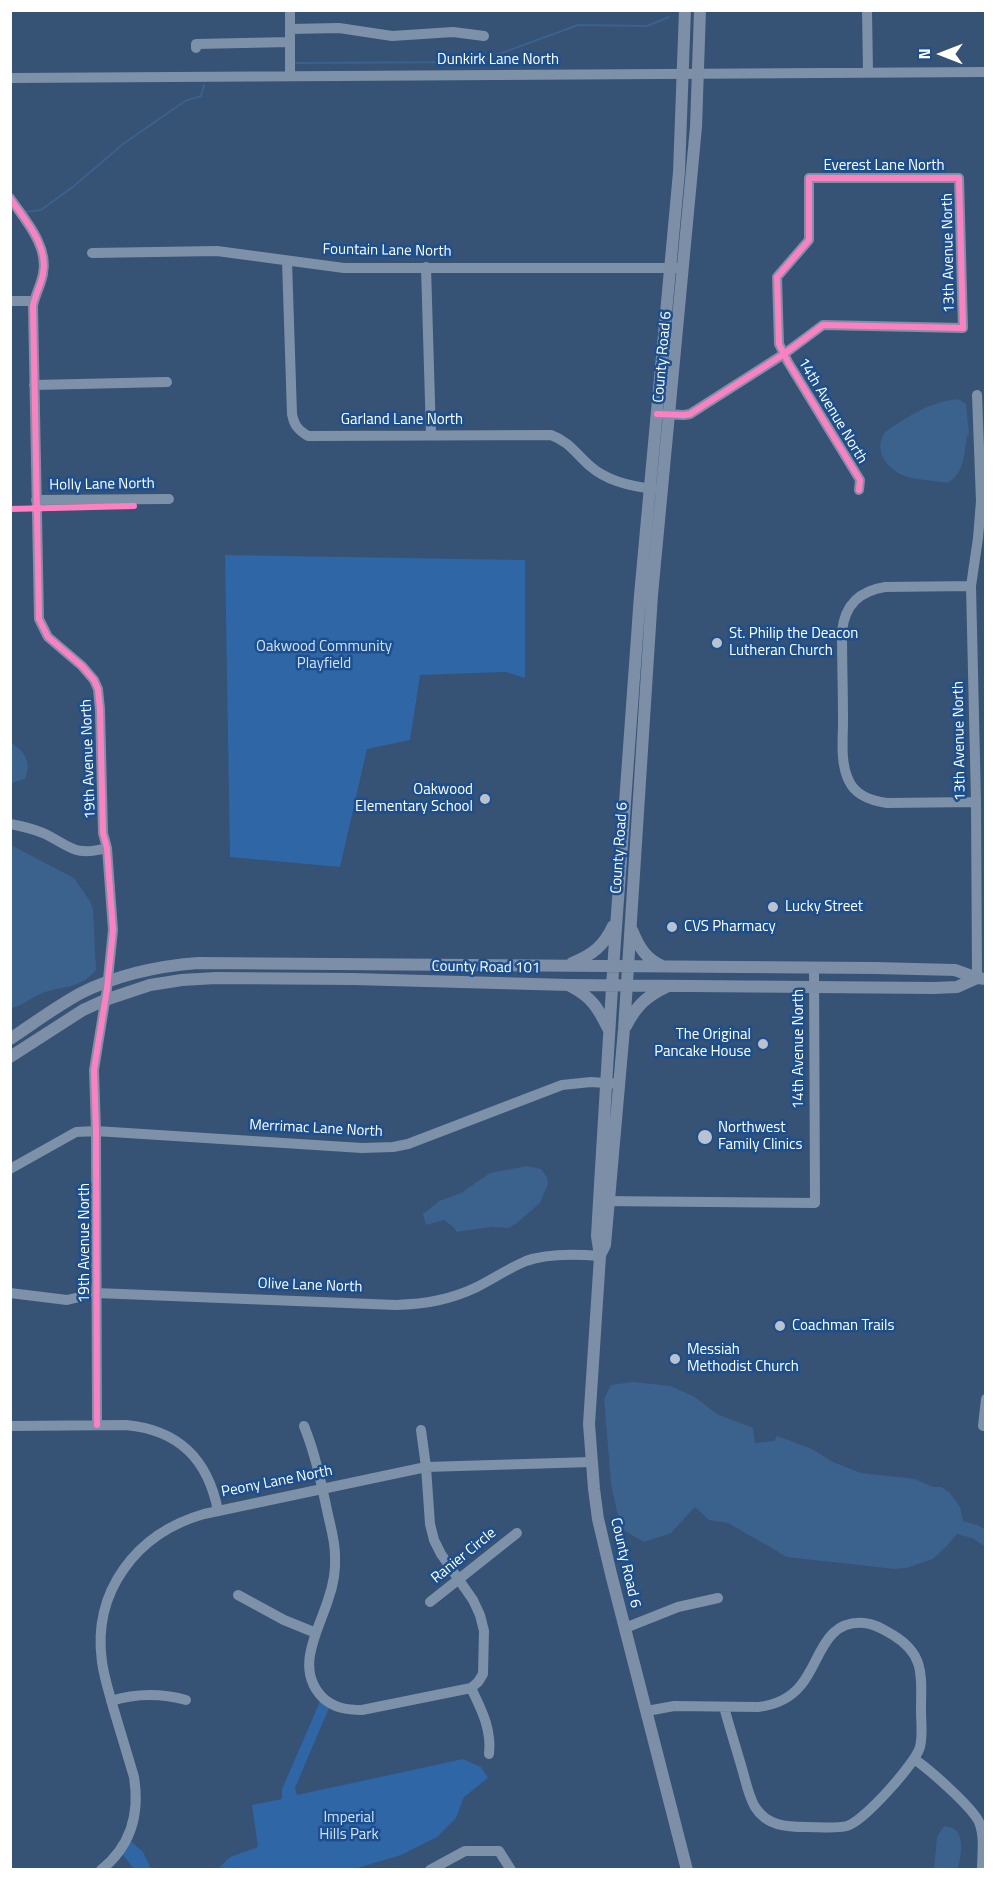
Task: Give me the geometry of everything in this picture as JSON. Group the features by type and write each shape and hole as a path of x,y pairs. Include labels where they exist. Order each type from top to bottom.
{"main road":[{"name":"County Road 6","path":"676,268 685,10"},
{"name":"County Road 6","path":"604,1202 609,1032 640,594 656,489 676,268 696,127 700,10"},
{"name":"County Road 6","path":"656,489 652,607 620,1084 604,1202 597,1236 600,1256 590,1404 591,1462 598,1519 687,1869"},
{"path":"567,965 597,950 609,936 616,919"},
{"path":"630,926 643,952 651,961 662,966"},
{"name":"County Road 101","path":"10,1039 79,995 108,983 163,966 198,963 955,970 981,978"},
{"name":"County Road 101","path":"10,1057 83,1010 105,1000 150,985 216,978 569,985 957,987 981,978"},
{"path":"569,985 582,992 594,1003 609,1032"},
{"path":"624,1029 642,1002 669,986"}],"street":[{"path":"290,10 290,76"},
{"path":"867,10 868,72"},
{"path":"290,29 339,28 392,36 453,32 484,36"},
{"path":"196,48 196,44 290,42"},
{"name":"Dunkirk Lane North","path":"10,78 986,72"},
{"name":"Everest Lane North","path":"809,178 959,178"},
{"name":"14th Avenue North","path":"809,178 809,240 777,277 779,344 860,480 860,490"},
{"name":"13th Avenue North","path":"784,354 824,325 963,328 959,178"},
{"name":"19th Avenue North","path":"10,198 43,251 45,263 44,274 34,301 39,619 48,637 88,671 98,689 100,709 104,833 113,930 108,983 94,1070 97,1425"},
{"name":"Fountain Lane North","path":"92,253 217,251 344,268 676,268"},
{"name":"Garland Lane North","path":"287,261 292,414 296,428 308,436 550,435 569,444 588,465 609,479 642,488 656,489"},
{"path":"426,267 431,435"},
{"path":"10,301 34,301"},
{"path":"663,414 690,414 784,354"},
{"path":"34,385 167,382"},
{"name":"13th Avenue North","path":"978,395 981,501 971,586 981,978"},
{"name":"Holly Lane North","path":"36,500 169,499"},
{"path":"971,586 885,587 874,589 854,600 848,609 842,631 843,761 849,782 856,791 876,802 976,802"},
{"path":"10,824 45,834 76,851 96,851 107,848"},
{"name":"14th Avenue North","path":"604,1202 815,1203 814,968"},
{"name":"Merrimac Lane North","path":"10,1169 76,1132 96,1131 355,1148 393,1147 416,1141 562,1085 591,1082 620,1084"},
{"name":"Olive Lane North","path":"10,1293 68,1300 96,1293 417,1304 438,1302 457,1296 528,1260 562,1256 600,1256"},
{"path":"983,1426 986,1399"},
{"name":"Peony Lane North","path":"10,1426 126,1425 149,1429 172,1438 185,1447 206,1471 218,1510 426,1467 591,1462"},
{"path":"304,1426 310,1441 333,1539 335,1571 332,1587 311,1647 308,1668 315,1689 322,1697 340,1708 362,1710 471,1688 483,1674 484,1631 480,1615 473,1600 434,1540 430,1524 421,1430"},
{"path":"101,1869 120,1851 134,1823 136,1808 134,1777 102,1662 100,1632 106,1604 124,1568 136,1552 151,1539 185,1519 218,1510"},
{"name":"Ranier Circle","path":"430,1602 517,1533"},
{"path":"238,1595 284,1620 316,1633"},
{"path":"624,1628 678,1607 718,1598"},
{"path":"646,1711 674,1706 758,1707 782,1701 800,1687 811,1671 826,1640 835,1632 857,1623 880,1627 909,1646 920,1666 921,1742 914,1759 867,1813 846,1826 781,1826 770,1822 754,1806 724,1707"},
{"path":"471,1688 487,1725 490,1741 489,1754"},
{"path":"111,1701 137,1695 155,1694 186,1700"},
{"path":"914,1759 925,1766 974,1813 982,1830 982,1869"},
{"path":"430,1869 465,1851 499,1851 511,1869"}],"green space":[{"name":"Oakwood Community Playfield","path":"225,555 525,560 525,678 506,672 420,675 410,740 367,749 340,867 230,857"},
{"name":"Imperial Hills Park","path":"322,1697 331,1703 295,1788 297,1795 463,1759 481,1767 488,1778 464,1797 456,1818 437,1837 401,1855 354,1869 217,1870 230,1857 258,1847 252,1805 282,1799 282,1789"},
{"path":"127,1838 143,1852 151,1869 134,1869 120,1851"}],"shaded area":[{"path":"958,399 966,404 969,434 960,469 953,479 947,483 910,477 900,474 889,466 882,456 880,444 885,432 928,407"},
{"path":"11,743 26,758 28,768 25,779 11,783"},
{"path":"11,845 74,878 90,901 93,909 96,970 79,983 45,992 11,1008"},
{"path":"527,1166 541,1169 547,1177 548,1184 540,1203 509,1228 490,1227 457,1232 444,1220 426,1225 423,1214 439,1201 461,1193 490,1173"},
{"path":"633,1382 671,1386 695,1397 717,1414 753,1428 755,1443 774,1441 777,1436 812,1449 833,1462 861,1473 915,1479 933,1487 941,1487 949,1492 960,1507 962,1528 933,1559 906,1568 895,1569 787,1557 728,1523 709,1520 695,1507 671,1533 644,1542 625,1531 617,1512 611,1484 604,1399 611,1385"},
{"path":"944,1826 956,1830 960,1837 961,1851 958,1869 934,1869 937,1837"}],"waterway":[{"path":"296,63 477,62 578,25 647,26 669,17"},
{"path":"25,212 41,210 74,186 123,144 185,101 201,96 204,85"},
{"path":"962,1528 976,1532 986,1539"}],"cycle path":[{"path":"657,414 690,414 784,354 823,325 963,328 959,178 809,178 809,240 777,277 779,344 788,362 860,480 859,490"},
{"path":"10,198 29,224 39,243 44,264 33,306 39,619 48,637 82,666 94,680 98,689 100,709 103,833 107,848 113,930 107,989 94,1070 97,1425"},
{"path":"10,509 134,506"}],"place":[{"name":"St. Philip the Deacon Lutheran Church","path":"717,643"},
{"name":"Oakwood Elementary School","path":"485,799"},
{"name":"Lucky Street","path":"773,907"},
{"name":"CVS Pharmacy","path":"672,927"},
{"name":"The Original Pancake House","path":"763,1044"},
{"name":"Northwest Family Clinics","path":"705,1137"},
{"name":"Coachman Trails","path":"780,1326"},
{"name":"Messiah Methodist Church","path":"675,1359"}]}
